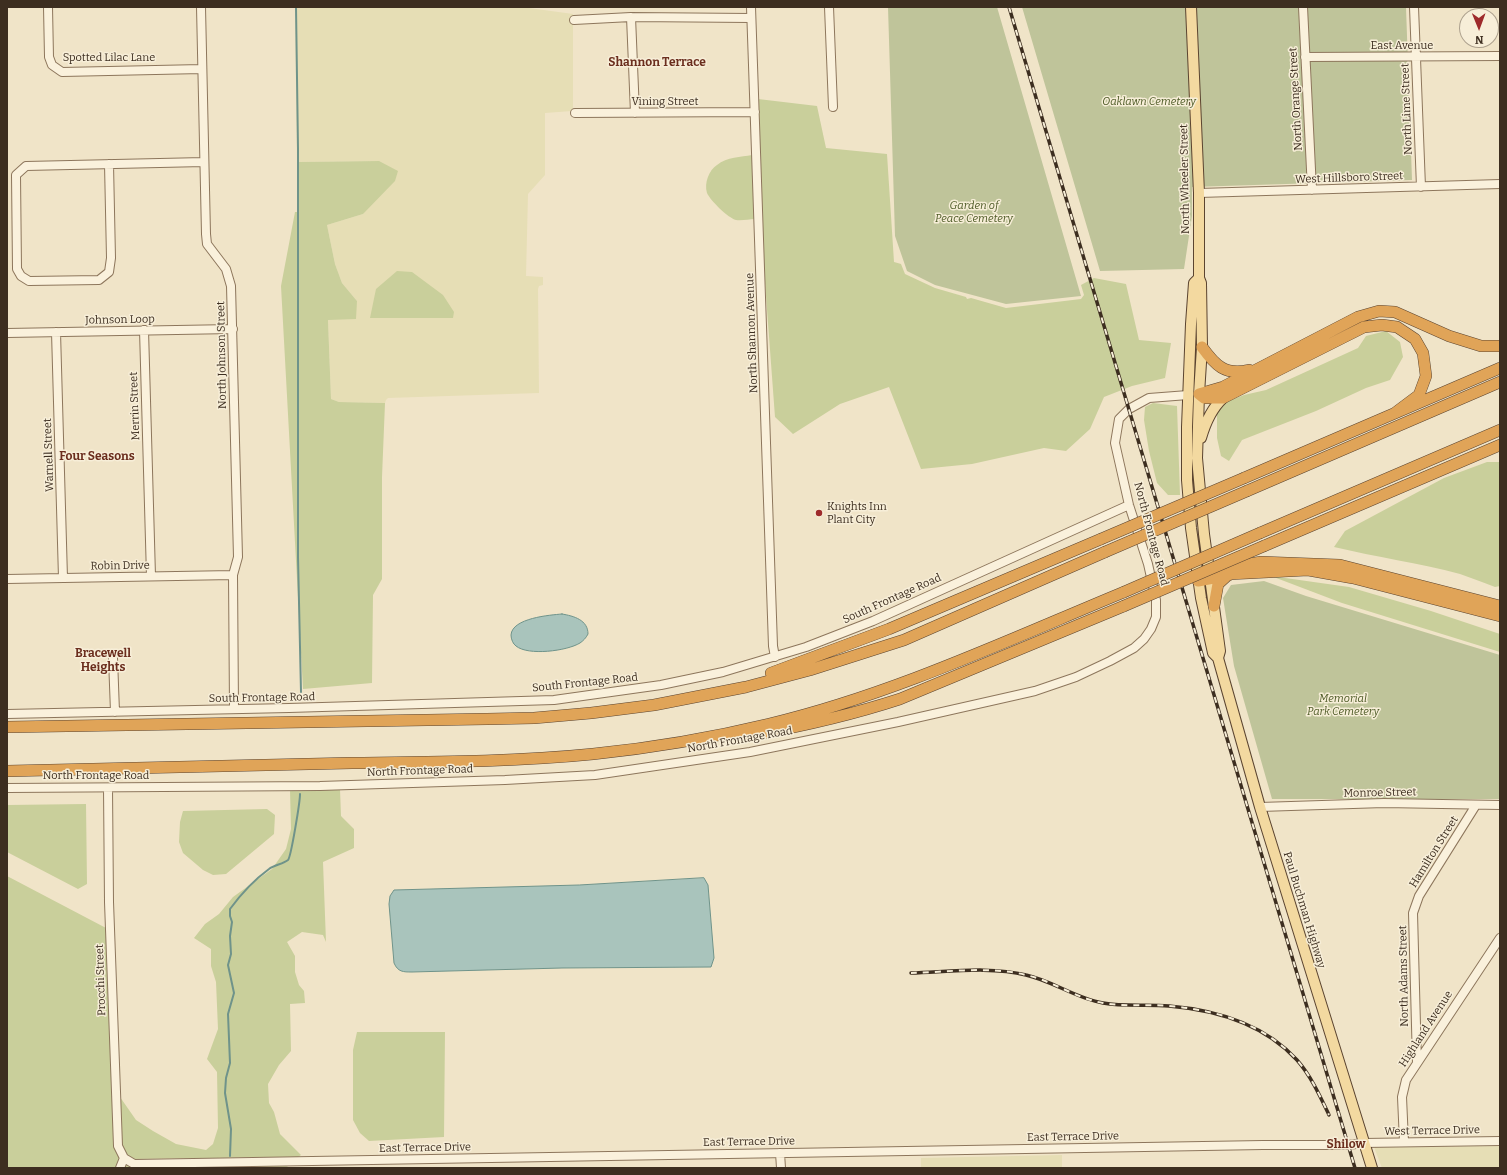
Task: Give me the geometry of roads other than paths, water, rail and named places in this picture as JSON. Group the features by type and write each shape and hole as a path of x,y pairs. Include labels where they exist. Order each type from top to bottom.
{"highway":[{"path":"1194,394 1223,387 1358,317 1379,311 1395,312 1449,336 1481,346 1500,346"},
{"path":"1194,394 1204,398 1223,398 1364,327 1382,325 1398,327 1415,339 1423,353 1426,376 1419,395 1395,413"},
{"path":"1202,347 1211,360 1226,370 1241,372 1264,367"},
{"path":"720,692 889,629 1500,368"},
{"path":"7,727 534,718 646,706 720,692 810,670 904,640 1247,490 1500,382"},
{"path":"7,771 531,758 593,754 690,740 770,724 869,694 940,668 1124,592 1500,430"},
{"path":"690,740 753,735 831,720 900,699 1124,606 1500,445"},
{"path":"1441,470 1500,451"},
{"path":"1197,577 1261,562 1340,564 1500,606"},
{"path":"1209,574 1308,570 1353,578 1500,616"},
{"path":"1214,606 1218,584 1230,574"}],"main road":[{"name":"North Wheeler Street","path":"1191,7 1199,193 1199,278 1202,283 1202,347 1194,394 1186,461 1191,528"},
{"name":"North Wheeler Street","path":"1199,278 1194,283 1194,394 1204,534"},
{"path":"1197,452 1207,422 1215,406 1223,398"},
{"name":"Paul Buchman Highway","path":"1191,528 1197,577 1205,622 1213,653 1218,658 1260,807 1372,1168"},
{"name":"Paul Buchman Highway","path":"1204,534 1220,651 1218,658"}],"street":[{"name":"Spotted Lilac Lane","path":"48,7 49,56 52,65 62,72 202,68"},
{"name":"North Johnson Street","path":"201,7 207,244 226,269 232,286 238,557 233,575 234,709"},
{"name":"North Shannon Avenue","path":"751,7 773,646 775,657"},
{"path":"829,7 833,107"},
{"name":"North Orange Street","path":"1303,7 1312,190"},
{"name":"North Lime Street","path":"1414,7 1422,187"},
{"path":"574,20 631,17 751,18"},
{"path":"631,17 635,113"},
{"name":"East Avenue","path":"1305,56 1500,56"},
{"name":"Vining Street","path":"575,113 755,112"},
{"path":"109,164 111,258 109,272 99,280 29,281 21,276 17,269 16,175 26,166 109,164 204,162"},
{"name":"West Hillsboro Street","path":"1199,193 1500,184"},
{"name":"Johnson Loop","path":"7,332 233,329"},
{"name":"Merrin Street","path":"144,330 151,576"},
{"name":"Warnell Street","path":"56,332 64,578"},
{"name":"North Frontage Road","path":"7,788 328,786 505,780 595,774 764,749 1035,691 1076,677 1110,662 1134,648 1144,639 1151,629 1156,617 1156,600 1148,564 1129,505 1115,443 1119,420 1129,409 1149,398 1194,394"},
{"name":"South Frontage Road","path":"7,714 554,700 661,685 723,672 806,647 873,621 1129,505"},
{"name":"Robin Drive","path":"7,579 233,575"},
{"path":"113,658 115,712"},
{"name":"Procchi Street","path":"108,788 109,902 118,1146 124,1158"},
{"name":"Monroe Street","path":"1260,807 1384,803 1500,805"},
{"name":"Hamilton Street","path":"1413,913 1419,896 1476,805"},
{"name":"North Adams Street","path":"1413,913 1417,1063"},
{"name":"Highland Avenue","path":"1404,1142 1402,1097 1406,1080 1500,938"},
{"name":"West Terrace Drive","path":"1364,1143 1500,1140"},
{"name":"East Terrace Drive","path":"124,1158 134,1164 1263,1145 1348,1145 1364,1143"},
{"path":"780,1153 781,1168"},
{"path":"120,1168 124,1158"}],"water":[{"path":"562,614 576,618 586,625 588,634 580,643 557,650 538,652 522,649 513,643 511,635 513,629 524,621 532,618"},
{"path":"704,878 708,885 714,958 711,967 562,968 403,972 399,970 394,963 389,904 390,896 394,890 579,885"}],"waterway":[{"path":"296,7 298,149 298,557 301,692"},
{"path":"230,1156 231,1129 225,1093 226,1078 230,1063 228,1014 234,993 228,965 231,954 230,936 232,922 230,909 263,873 288,860 295,829 300,794"}],"railway":[{"path":"1009,7 1355,1168"},
{"path":"911,973 969,970 1012,972 1045,981 1093,1001 1120,1005 1161,1005 1187,1008 1222,1015 1255,1028 1270,1037 1297,1060 1311,1079 1329,1115"}],"place":[{"name":"Knights Inn Plant City","path":"819,513"}],"district":[{"name":"Shannon Terrace","path":"657,63"},
{"name":"Four Seasons","path":"97,457"},
{"name":"Bracewell Heights","path":"103,661"},
{"name":"Shilow","path":"1346,1145"}],"park label":[{"name":"Oaklawn Cemetery","path":"1149,102"},
{"name":"Garden of Peace Cemetery","path":"974,212"},
{"name":"Memorial Park Cemetery","path":"1343,705"}]}
